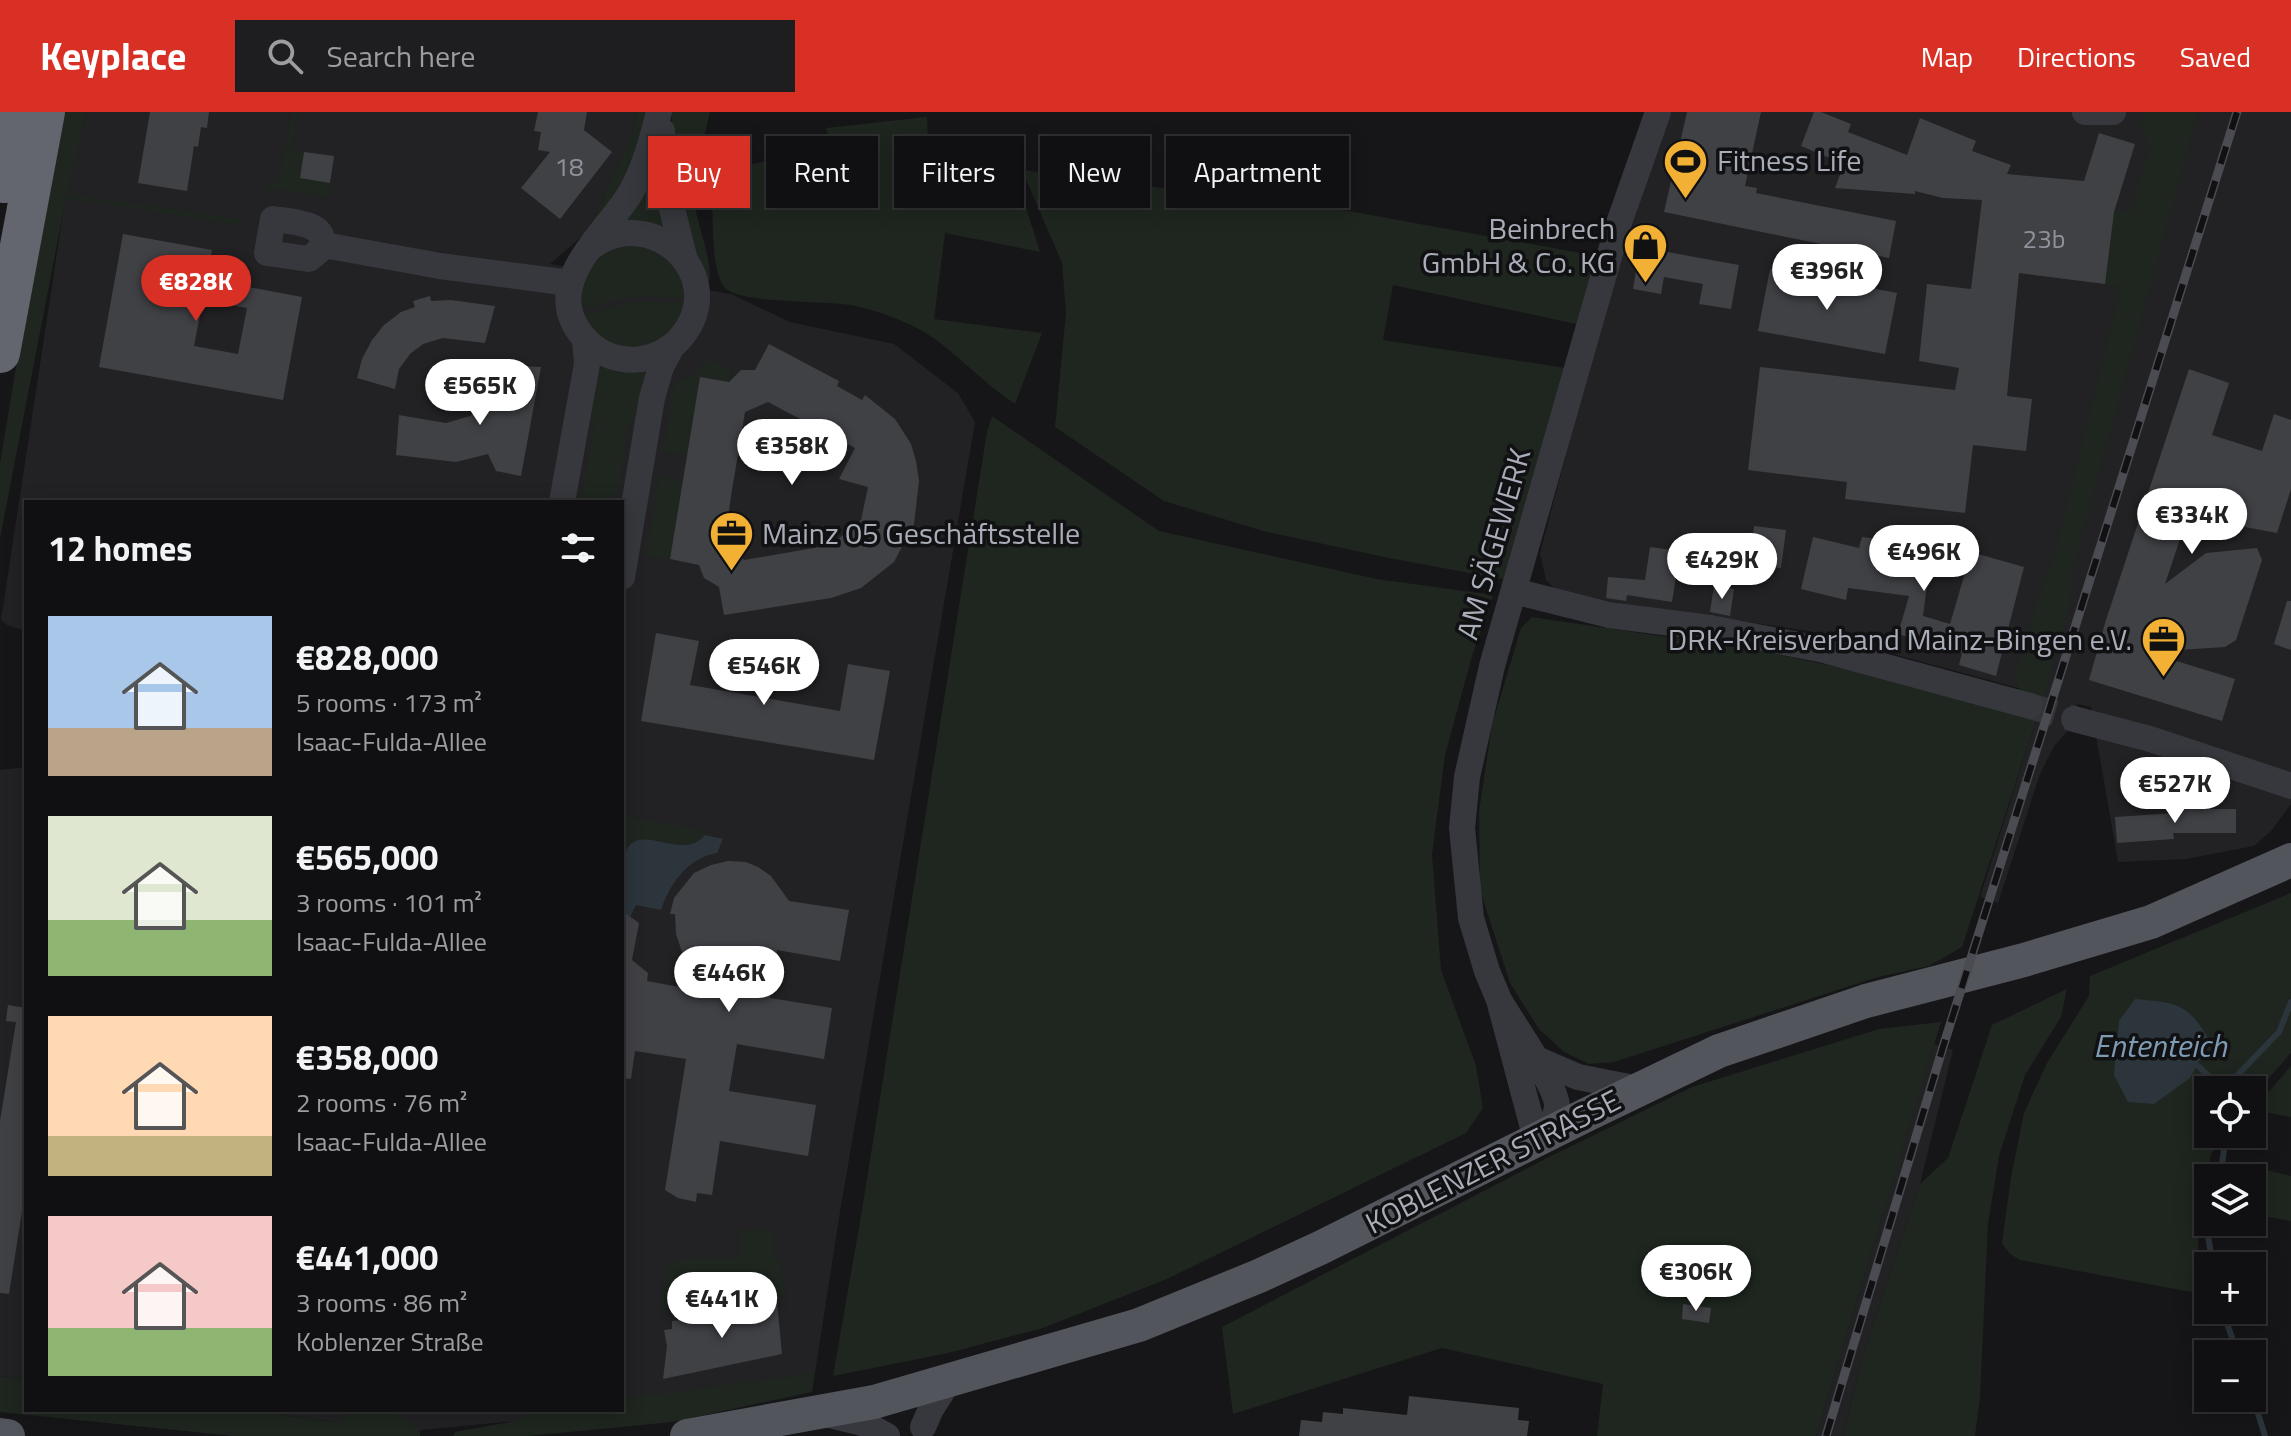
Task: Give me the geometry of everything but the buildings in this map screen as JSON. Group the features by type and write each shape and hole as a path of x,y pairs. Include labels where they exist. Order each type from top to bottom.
{"highway":[{"path":"0,207 16,112"},
{"path":"0,353 45,112"}],"main road":[{"name":"KOBLENZER STRASSE","path":"687,1436 823,1413 897,1396 1139,1325 1320,1248 1719,1051 1821,1015 2151,922 2291,860"},
{"path":"0,1435 8,1436"}],"street":[{"path":"660,112 648,156 636,183 577,265 570,283 571,315 585,339 606,354 625,360 650,358 672,346"},
{"path":"624,565 652,398 661,367 672,346 688,328 695,306 695,286 685,260 666,185 660,112"},
{"name":"AM SÄGEWERK","path":"1536,1139 1499,1000 1474,932 1467,897 1462,828 1467,777 1476,731 1514,591 1619,223 1658,112"},
{"path":"2085,112 2113,112"},
{"path":"589,249 611,236 637,233 667,243 685,260"},
{"path":"324,245 440,266 570,283"},
{"path":"562,500 587,364 585,339"},
{"path":"1514,591 1609,615 1710,628 1820,649 2030,706"},
{"path":"2074,719 2150,739 2291,786"},
{"name":"AM SÄGEWERK","path":"1499,1000 1557,1102 1552,1121 1536,1139"},
{"path":"1534,1058 1578,1077 1639,1089"},
{"path":"924,1432 931,1409 948,1382"},
{"path":"897,1396 911,1410 924,1432"},
{"path":"895,1436 897,1396"},
{"path":"823,1413 863,1423 887,1436"}],"shaded area":[{"path":"65,112 86,112 67,194 244,220 243,225 66,198 0,538 0,463 48,176"},
{"path":"86,112 636,112 633,132 588,231 550,264 731,294 790,322 894,344 958,393 975,422 815,1373 624,1402 624,500 24,500 24,630 7,625 1,620 66,194"},
{"path":"292,112 297,112 291,149 304,152 300,177 332,183 328,200 325,196 266,188 266,182 279,183"},
{"path":"636,112 648,112 637,162 588,231 633,132"},
{"path":"672,112 710,112 704,136 671,136"},
{"path":"1671,112 2291,112 2291,804 2271,831 2254,846 2186,859 2118,862 2091,707 2077,704 2072,726 2054,746 2040,774 1998,903 1980,897 2044,695 1808,631 1560,594 1546,580 1540,553 1594,350 1653,159"},
{"path":"2145,112 2198,112 2072,570 2069,608 2042,702 1962,947 1929,966 1878,977 1614,1062 1589,1064 1564,1052 1539,1029 1510,983 1480,890 1479,811 1492,725 1521,628 1532,617 1763,651 1842,668 2013,713 2020,692 2015,677 2056,550 2116,306 2119,287 2105,284 2114,211 2131,211 2150,146 2140,128"},
{"path":"927,117 928,136 894,136 894,208 1024,208 1024,201 1040,252 945,233 934,319 1042,333 1015,404 935,339 897,319 856,306 748,297 725,288 716,267 713,208 750,208 750,165 766,162 766,208 878,208 878,136 828,136 826,128"},
{"path":"648,164 648,208 666,208 673,234 614,229"},
{"path":"1024,170 1040,172 1040,208 1150,208 1150,186 1166,189 1166,208 1332,208 1597,256 1581,325 1393,285 1383,340 1566,368 1507,580 1263,531 1164,501 1055,427 1066,313 1062,263"},
{"path":"685,208 696,208 709,262 706,291"},
{"path":"631,239 676,259 686,300 631,298 577,310 587,262"},
{"path":"628,303 685,303 685,317 658,347 609,348 581,316"},
{"path":"594,356 650,364 643,430 630,417 615,500 581,500 595,422 582,409"},
{"path":"704,358 729,368 731,382 701,377 688,456 663,452 674,387 676,383 699,372"},
{"path":"992,416 1159,531 1377,579 1493,595 1472,656 1445,755 1432,854 1441,970 1476,1066 1483,1108 1466,1133 1167,1279 1043,1328 948,1353 833,1376 987,432"},
{"path":"659,477 684,482 670,559 646,555"},
{"path":"24,767 24,1380 0,1376 0,770"},
{"path":"624,815 706,831 701,839 689,846 653,841 624,856"},
{"path":"2291,893 2291,1053 2266,1081 2266,1076 2194,1076 2194,1148 2216,1148 2209,1164 2194,1164 2194,1236 2199,1236 2198,1252 2194,1252 2194,1289 2191,1292 2020,1260 2010,1254 2002,1243 2024,1113 2047,1063 2089,996 2090,976"},
{"path":"2067,989 2061,1017 2025,1075 1999,1156 1988,1224 1980,1397 1975,1436 1843,1436 1864,1353 1920,1184 1948,1158 1992,1025"},
{"path":"1941,1022 1816,1436 1597,1436 1603,1384 1442,1348 1233,1414 1222,1327 1547,1158 1692,1087 1879,1029"},
{"path":"1934,1044 1953,1050 1920,1184 1864,1353 1843,1436 1816,1436"},
{"path":"2291,1066 2291,1117 2266,1112 2266,1095"},
{"path":"2266,1170 2291,1176 2291,1221 2266,1217"},
{"path":"741,1230 773,1230 773,1258 781,1259 784,1295 658,1311 666,1270 678,1259 739,1258"},
{"path":"815,1373 812,1392 672,1422 528,1436 453,1436 455,1432 515,1421 532,1412 624,1412 624,1399"},
{"path":"0,1376 24,1380 24,1412 261,1412 341,1423 344,1412 393,1412 420,1430 420,1436 233,1436 0,1412"},
{"path":"262,1412 565,1412 516,1421 420,1430"}],"water":[{"path":"705,835 723,839 717,853 697,860 675,881 661,910 636,905 630,917 624,948 624,858 627,849 634,842 642,840 686,845"},
{"name":"Ententeich","path":"2135,999 2180,1007 2202,1028 2210,1041 2190,1078 2154,1104 2128,1102 2114,1075 2119,1021"}],"waterway":[{"path":"2237,1076 2279,1032 2291,1002"},
{"path":"2198,1066 2209,1076"},
{"path":"2222,1164 2224,1148"},
{"path":"2208,1236 2211,1252"},
{"path":"2227,1324 2233,1340"},
{"path":"2258,1412 2265,1436"}],"tunnel":[{"path":"2030,706 2074,719"}],"railway":[{"path":"1826,1436 1943,1047 2237,112"}],"place":[{"name":"Fitness Life","path":"1686,200"},
{"name":"Beinbrech GmbH & Co. KG","path":"1646,285"},
{"name":"Mainz 05 Geschäftsstelle","path":"731,573"},
{"name":"DRK-Kreisverband Mainz-Bingen e.V.","path":"2163,679"}]}
